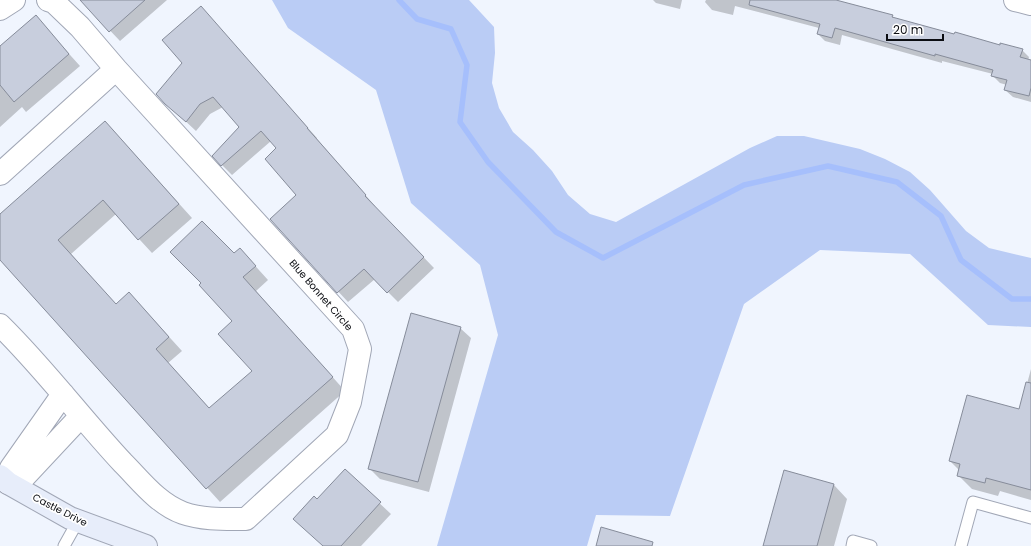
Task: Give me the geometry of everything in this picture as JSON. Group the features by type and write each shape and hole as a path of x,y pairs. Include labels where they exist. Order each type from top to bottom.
{"main road":[{"name":"Castle Drive","path":"3,484 70,518 146,546"}],"street":[{"path":"0,9 14,0"},
{"name":"Blue Bonnet Circle","path":"0,325 20,344 81,416 147,488 165,504 183,513 215,519 246,519 337,434 350,402 360,348 353,329 80,28 54,2 48,0"},
{"path":"1015,0 1031,4"},
{"path":"0,174 116,69"},
{"path":"3,484 11,468 63,394"},
{"path":"3,484 24,477 81,416"}],"lane":[{"path":"961,546 973,502 1031,518"},
{"path":"64,546 78,521"},
{"path":"852,546 853,541 871,546"}],"shaded area":[{"path":"272,0 469,0 494,27 495,53 492,83 499,108 513,132 533,150 552,171 568,195 590,214 616,222 750,148 777,136 804,136 860,149 885,159 910,172 930,190 966,231 989,248 1031,258 1031,327 988,325 910,254 820,250 744,304 670,516 596,515 587,546 437,546 498,335 480,265 411,203 376,90 288,28"}],"building":[{"path":"80,0 145,0 109,32"},
{"path":"750,0 836,0 893,15 892,17 954,34 955,32 1000,45 1000,43 1023,49 1020,57 1031,60 1031,88 1029,96 1004,90 1007,80 991,76 993,70 935,54 935,56 835,28 832,38 817,34 820,24 749,5"},
{"path":"201,6 366,195 365,196 424,257 387,293 364,269 337,293 270,219 296,195 265,159 276,148 261,131 221,166 212,156 239,127 213,97 200,104 186,122 156,94 182,63 162,40"},
{"path":"36,15 69,54 14,102 0,85 0,46"},
{"path":"105,121 179,204 138,240 103,200 58,240 116,304 129,292 169,337 156,349 209,408 252,371 218,334 232,321 199,285 201,283 170,252 202,221 234,253 240,248 256,266 243,277 333,377 206,489 0,260 0,214"},
{"path":"411,313 461,327 418,482 368,469"},
{"path":"1026,382 1031,383 1031,490 986,478 985,483 957,476 960,464 949,461 967,395 1019,409"},
{"path":"345,469 381,502 341,546 323,546 293,519 314,496 317,499"},
{"path":"784,470 834,484 817,546 763,546"},
{"path":"601,527 653,542 652,546 596,546"}],"waterway":[{"path":"399,0 417,19 451,29 467,65 460,122 488,162 556,232 603,258 744,185 828,166 897,182 941,216 961,260 1012,299 1031,299"}]}
